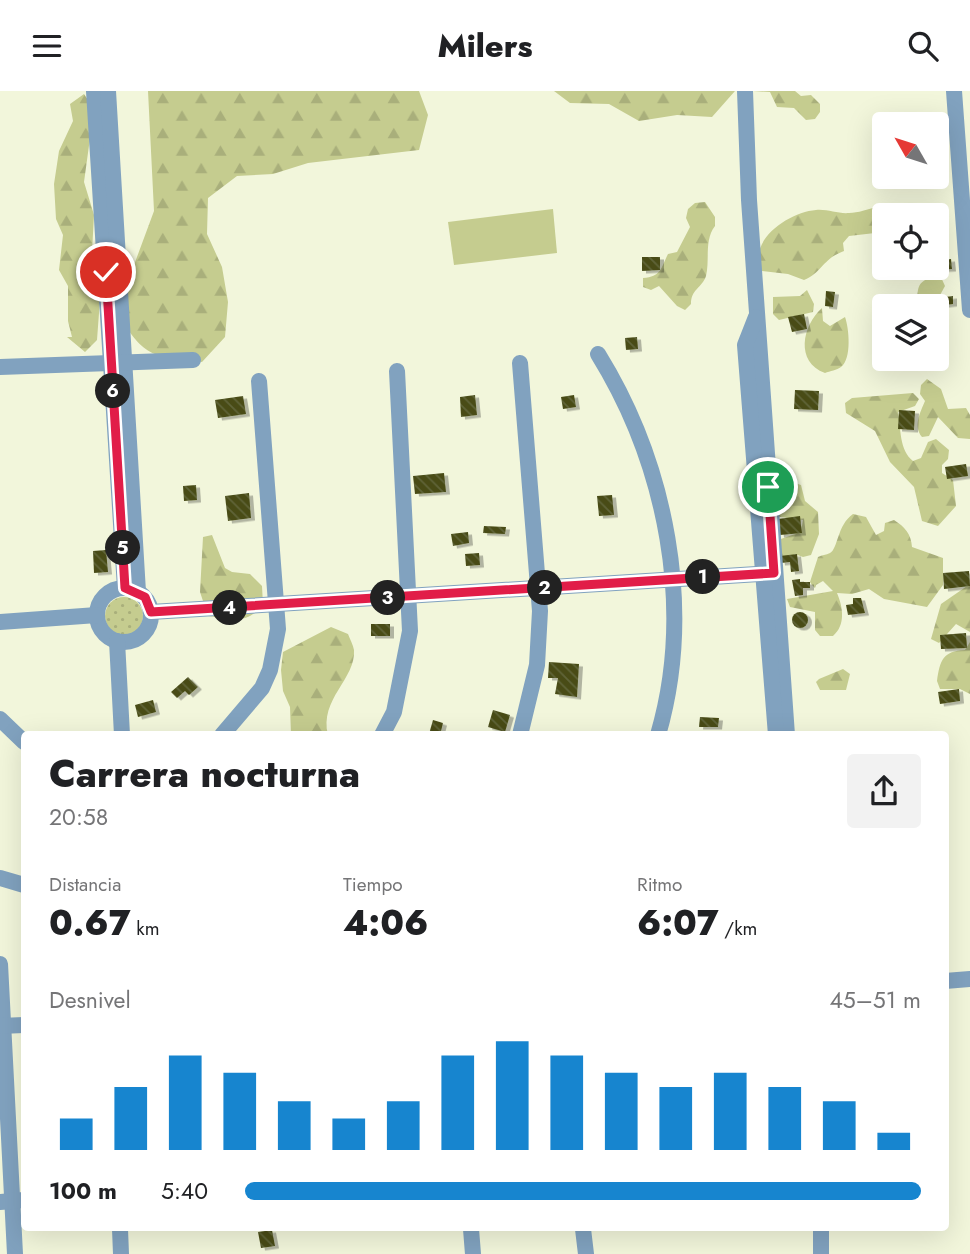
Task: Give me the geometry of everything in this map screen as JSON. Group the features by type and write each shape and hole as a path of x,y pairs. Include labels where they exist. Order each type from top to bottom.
{"street":[{"path":"94,91 118,363"},
{"path":"108,91 118,363 132,590"},
{"path":"745,91 757,315 745,345 787,731"},
{"path":"954,91 970,310"},
{"path":"597,354 627,405 657,489 672,579 673,637 659,731"},
{"path":"0,367 193,360"},
{"path":"520,363 540,588 537,665 521,731"},
{"path":"384,731 394,712 410,631 397,372"},
{"path":"226,731 248,707 270,670 278,629 259,381"},
{"path":"151,612 768,573"},
{"path":"768,573 776,731"},
{"path":"117,589 132,590 145,597 151,612 147,629 141,636 134,640 117,641 102,632 97,615 102,599 117,589"},
{"path":"0,622 97,615"},
{"path":"117,641 122,731"},
{"path":"0,719 21,739"},
{"path":"0,878 21,884"},
{"path":"0,964 15,1254"},
{"path":"949,981 970,979"},
{"path":"2,1026 21,1025"},
{"path":"120,1231 121,1254"},
{"path":"471,1231 473,1254"},
{"path":"583,1231 586,1254"},
{"path":"821,1231 821,1254"}],"green space":[{"path":"148,91 419,91 428,115 419,150 308,163 273,174 237,176 208,198 207,234 222,267 228,302 225,337 202,362 159,356 141,346 117,311 154,211"},
{"path":"554,91 735,91 712,117 677,115 639,121 609,104 570,103"},
{"path":"753,91 795,91 801,96 811,95 820,104 820,112 815,119 806,120 794,108 777,107 770,92"},
{"path":"84,94 94,109 84,182 94,215 92,252 101,286 97,340 85,352 67,337 72,337 68,321 68,286 59,270 63,235 56,219 54,184 59,151 73,121 70,104"},
{"path":"705,202 715,217 715,226 708,244 706,276 685,310 677,306 659,286 651,290 643,287 643,278 657,274 668,254 677,252 690,227 686,218 688,209 695,203"},
{"path":"872,208 872,233 849,236 843,243 844,251 831,258 810,277 804,280 788,274 762,271 760,249 765,239 783,222 816,210 859,212"},
{"path":"553,209 557,253 454,265 448,222"},
{"path":"926,280 942,280 945,286 941,294 918,294 921,284"},
{"path":"807,290 814,304 813,312 779,320 773,314 773,297 800,296"},
{"path":"822,308 823,321 830,326 845,317 848,328 848,351 844,363 825,373 809,361 805,343 810,324"},
{"path":"927,379 941,389 948,409 966,408 970,415 970,439 958,438 938,417 929,436 922,437 919,433 919,415 925,401 920,394 921,385"},
{"path":"913,393 919,399 915,406 898,412 901,438 908,456 913,461 921,458 928,442 936,439 949,450 948,459 942,465 942,473 953,480 956,506 938,526 922,521 914,487 890,462 875,431 846,413 845,403 852,398"},
{"path":"792,482 801,485 805,501 818,512 819,534 811,555 803,557 795,554 777,565 775,541 801,532 803,520 773,516 775,493 783,497"},
{"path":"853,514 866,517 876,535 884,531 885,523 894,520 907,531 912,547 943,558 943,585 927,607 884,599 869,589 852,594 837,593 842,610 840,627 833,636 820,636 815,630 815,612 790,607 787,599 833,591 823,581 815,588 810,582 818,557 833,551 844,524"},
{"path":"212,535 225,568 232,572 250,574 262,586 263,605 244,619 208,616 200,592 203,537"},
{"path":"970,584 970,632 956,624 939,643 931,639 941,604"},
{"path":"124,597 138,602 143,616 138,630 124,635 110,630 105,616 110,602"},
{"path":"331,627 348,634 354,650 353,661 329,711 328,731 291,731 290,707 283,691 283,652"},
{"path":"970,642 970,694 960,689 940,689 937,681 944,658 952,652 965,650"},
{"path":"843,669 850,674 846,690 820,690 816,682 819,679"}],"building":[{"path":"642,257 660,257 660,270 642,271"},
{"path":"826,291 835,292 833,307 825,306"},
{"path":"949,296 953,296 953,304 949,305"},
{"path":"804,314 807,329 792,332 788,317"},
{"path":"637,337 638,349 626,350 625,338"},
{"path":"795,390 819,391 818,410 794,409"},
{"path":"475,395 477,415 461,417 460,397"},
{"path":"574,395 576,407 563,409 561,397"},
{"path":"243,396 246,414 218,418 215,400"},
{"path":"899,410 915,411 914,430 898,429"},
{"path":"966,464 968,476 947,479 945,467"},
{"path":"444,473 446,492 415,494 413,476"},
{"path":"196,485 197,500 184,501 183,486"},
{"path":"249,493 251,518 228,521 225,496"},
{"path":"612,495 614,515 599,516 597,496"},
{"path":"800,516 802,533 780,535 778,519"},
{"path":"484,526 506,527 505,534 483,533"},
{"path":"468,532 469,543 453,546 451,534"},
{"path":"106,550 108,572 94,573 93,551"},
{"path":"479,553 480,565 466,566 465,554"},
{"path":"797,554 799,571 791,572 790,562 781,563 780,556"},
{"path":"969,571 970,586 944,589 943,573"},
{"path":"800,579 800,582 810,582 810,588 803,588 803,595 795,596 792,580"},
{"path":"853,598 861,598 865,613 848,615 846,605 853,604"},
{"path":"800,612 806,614 806,626 800,628 794,626 792,620 794,614"},
{"path":"371,624 390,624 390,636 371,636"},
{"path":"966,633 967,648 941,649 940,635"},
{"path":"549,662 579,664 577,697 555,694 558,678 548,678"},
{"path":"188,677 198,687 189,695 185,691 177,698 171,692"},
{"path":"959,689 960,701 940,704 938,692"},
{"path":"153,700 156,712 138,717 135,705"},
{"path":"493,710 510,715 505,731 488,727"},
{"path":"700,717 719,718 718,727 699,727"},
{"path":"433,720 443,723 441,731 430,731"},
{"path":"272,1231 275,1246 261,1248 258,1232"}],"route":[{"path":"106,272 125,588 135,590 145,597 151,612 774,573 768,487"}]}
